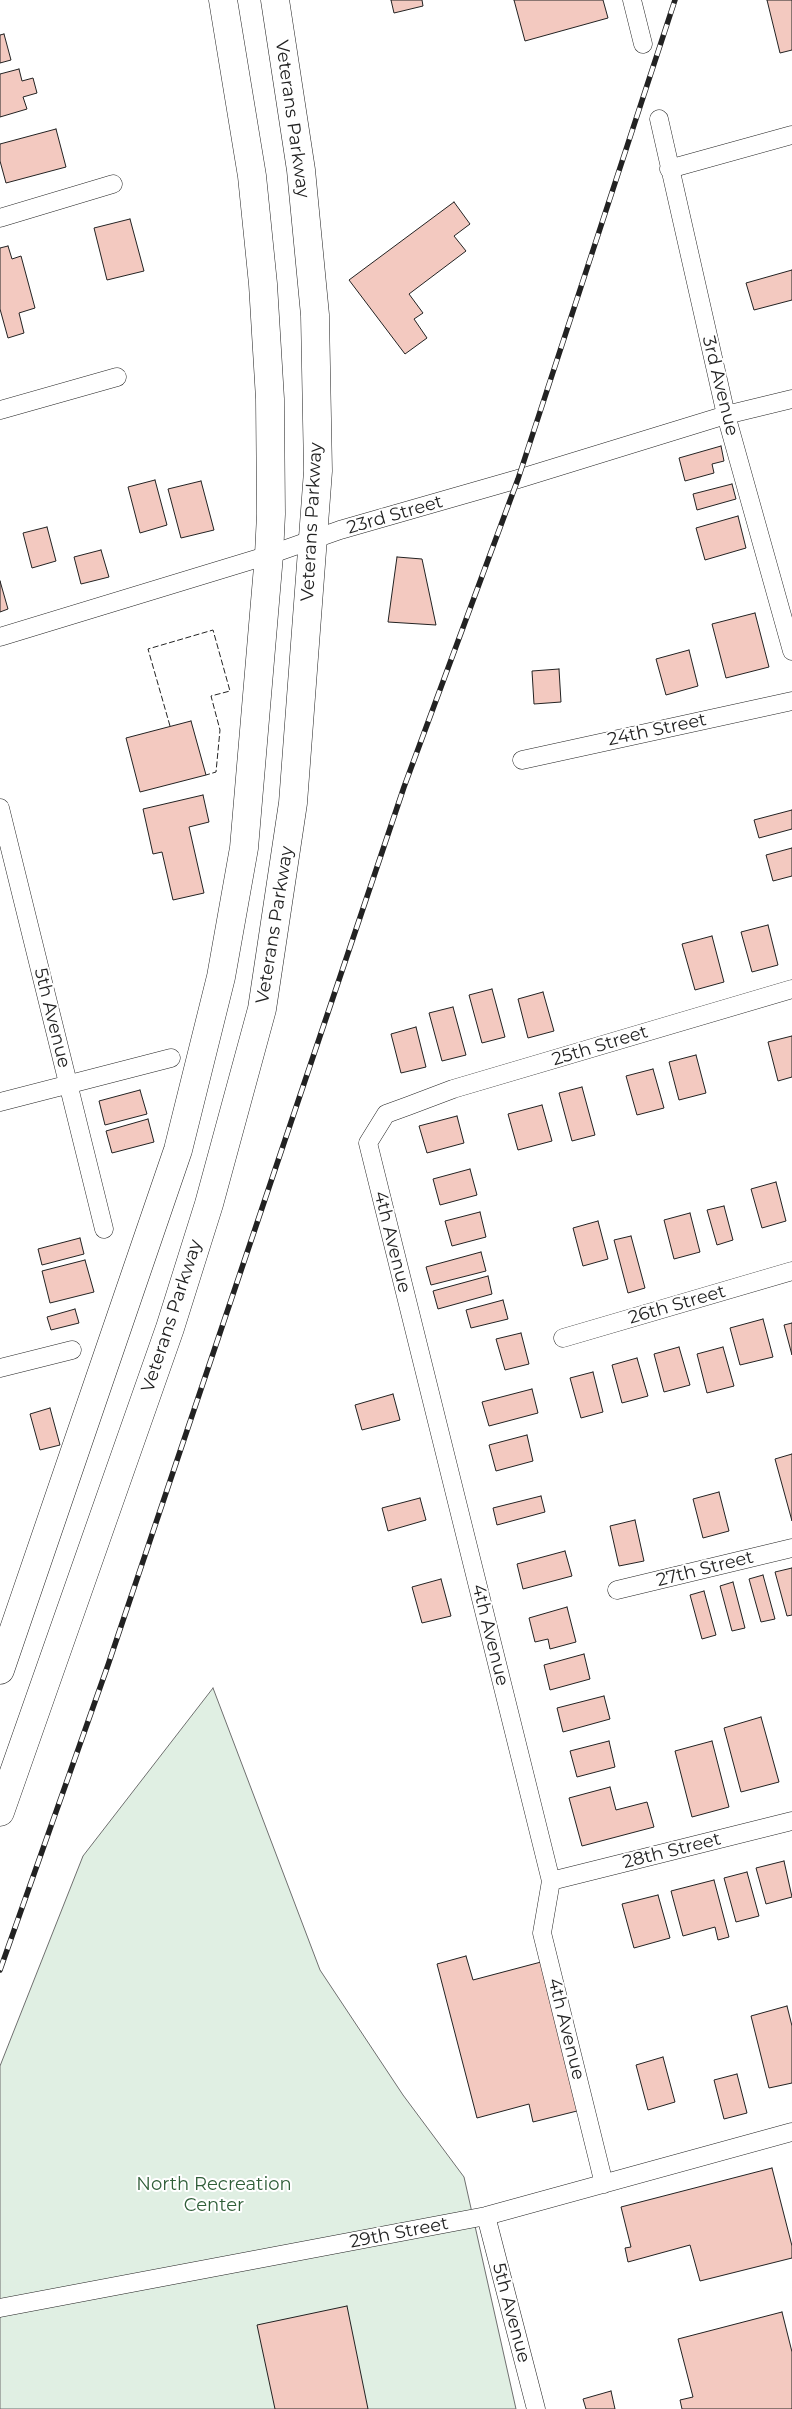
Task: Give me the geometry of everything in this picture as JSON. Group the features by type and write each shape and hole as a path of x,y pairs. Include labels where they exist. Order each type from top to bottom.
{"main road":[{"path":"0,1670 178,1150 196,1084 199,1061 221,977 244,848 270,555 270,399 263,284 252,176 223,0"},
{"name":"Veterans Parkway","path":"0,1812 170,1328 209,1204 262,1009 293,803 305,669 308,585 314,539 318,471 315,315 301,170 275,0"}],"street":[{"path":"632,0 643,44"},
{"name":"3rd Avenue","path":"659,119 669,170 726,415 792,651"},
{"path":"669,170 792,135"},
{"path":"0,218 113,184"},
{"path":"0,410 117,377"},
{"name":"23rd Street","path":"0,637 270,555 314,539 726,415 792,399"},
{"name":"24th Street","path":"522,760 792,701"},
{"name":"5th Avenue","path":"0,808 104,1229"},
{"name":"25th Street","path":"408,1106 463,1086 792,989"},
{"path":"0,1102 171,1058"},
{"name":"4th Avenue","path":"408,1106 386,1114 368,1143 551,1881 542,1933 604,2184"},
{"name":"26th Street","path":"563,1338 792,1271"},
{"path":"0,1368 72,1350"},
{"name":"27th Street","path":"617,1590 792,1548"},
{"name":"28th Street","path":"551,1881 792,1821"},
{"name":"29th Street","path":"0,2308 486,2216 792,2132"},
{"name":"5th Avenue","path":"486,2216 536,2409"}],"green space":[{"name":"North Recreation Center","path":"213,1688 320,1970 403,2095 464,2177 516,2409 0,2409 0,2066 83,1856"}],"building":[{"path":"391,0 422,0 423,6 394,13"},
{"path":"514,0 603,0 608,18 525,41"},
{"path":"767,0 792,0 792,50 780,53"},
{"path":"4,34 11,60 0,63 0,35"},
{"path":"19,69 22,81 33,78 37,93 23,97 27,109 0,117 0,74"},
{"path":"56,129 66,167 6,183 0,161 0,144"},
{"path":"454,202 470,224 454,236 466,251 409,294 423,313 414,319 427,338 405,354 349,280"},
{"path":"130,219 144,271 107,280 94,228"},
{"path":"8,246 12,259 21,256 35,308 19,313 24,333 8,338 0,309 0,248"},
{"path":"792,270 792,300 754,310 746,283"},
{"path":"721,446 724,461 712,464 714,473 685,481 679,458"},
{"path":"155,480 167,525 140,533 128,487"},
{"path":"201,481 214,530 181,538 168,489"},
{"path":"732,484 736,499 697,510 693,494"},
{"path":"738,516 746,548 705,560 696,528"},
{"path":"47,527 56,561 32,568 23,533"},
{"path":"101,550 109,577 81,584 74,557"},
{"path":"397,557 422,559 436,625 388,622"},
{"path":"0,581 8,609 0,612"},
{"path":"755,613 769,667 726,678 712,624"},
{"path":"689,650 698,686 666,695 656,659"},
{"path":"559,669 561,702 534,704 532,671"},
{"path":"191,721 206,775 140,792 126,738"},
{"path":"203,795 209,822 189,827 204,893 173,900 162,852 153,854 143,809"},
{"path":"792,810 792,829 759,838 754,820"},
{"path":"792,848 792,876 773,881 766,855"},
{"path":"768,925 778,965 752,972 741,932"},
{"path":"712,936 724,982 695,990 682,944"},
{"path":"492,989 505,1037 482,1043 469,995"},
{"path":"543,992 554,1031 528,1038 518,999"},
{"path":"453,1007 466,1055 442,1061 429,1013"},
{"path":"416,1027 426,1067 401,1073 391,1034"},
{"path":"792,1036 792,1077 778,1081 768,1042"},
{"path":"696,1055 706,1093 679,1100 669,1062"},
{"path":"653,1069 664,1108 637,1115 626,1076"},
{"path":"582,1087 595,1135 572,1141 559,1093"},
{"path":"140,1090 147,1114 105,1125 99,1101"},
{"path":"542,1105 552,1141 518,1150 508,1114"},
{"path":"457,1116 464,1143 427,1153 419,1126"},
{"path":"148,1119 154,1142 112,1153 106,1131"},
{"path":"470,1169 477,1195 440,1205 433,1179"},
{"path":"776,1182 786,1221 762,1228 751,1189"},
{"path":"724,1206 733,1240 717,1245 707,1210"},
{"path":"480,1212 486,1237 452,1246 445,1221"},
{"path":"690,1213 700,1252 674,1259 664,1220"},
{"path":"598,1221 608,1259 583,1266 573,1228"},
{"path":"631,1236 645,1288 628,1293 614,1240"},
{"path":"80,1238 84,1254 42,1265 38,1249"},
{"path":"481,1252 486,1271 431,1285 426,1267"},
{"path":"85,1260 94,1292 50,1303 42,1271"},
{"path":"488,1276 492,1294 438,1309 433,1291"},
{"path":"503,1300 508,1319 471,1328 466,1310"},
{"path":"75,1309 79,1323 51,1330 47,1317"},
{"path":"763,1319 773,1357 740,1365 730,1328"},
{"path":"792,1323 792,1355 784,1325"},
{"path":"521,1333 529,1364 505,1370 496,1339"},
{"path":"679,1347 690,1385 664,1392 654,1354"},
{"path":"723,1347 734,1386 707,1393 697,1354"},
{"path":"637,1358 648,1396 622,1403 612,1365"},
{"path":"593,1372 603,1412 581,1418 570,1378"},
{"path":"532,1389 538,1413 489,1426 482,1402"},
{"path":"393,1394 400,1420 362,1430 355,1405"},
{"path":"50,1408 60,1445 40,1450 30,1414"},
{"path":"527,1435 533,1461 496,1471 489,1445"},
{"path":"792,1454 792,1521 775,1459"},
{"path":"719,1492 729,1531 703,1538 693,1499"},
{"path":"541,1496 545,1512 497,1525 493,1508"},
{"path":"420,1498 426,1520 388,1531 382,1508"},
{"path":"635,1520 644,1561 619,1566 610,1526"},
{"path":"565,1551 572,1576 523,1589 517,1564"},
{"path":"792,1568 792,1615 787,1616 775,1572"},
{"path":"763,1575 775,1619 761,1622 749,1579"},
{"path":"441,1579 451,1616 422,1623 412,1587"},
{"path":"733,1582 745,1628 732,1631 720,1586"},
{"path":"704,1591 716,1635 702,1639 690,1595"},
{"path":"567,1607 576,1642 550,1649 548,1639 535,1642 529,1618"},
{"path":"584,1654 590,1679 550,1690 544,1665"},
{"path":"604,1696 610,1719 563,1732 557,1708"},
{"path":"761,1717 779,1782 741,1792 724,1728"},
{"path":"609,1741 615,1767 577,1777 570,1751"},
{"path":"712,1741 729,1807 692,1817 675,1751"},
{"path":"610,1787 616,1810 647,1802 654,1827 582,1846 569,1798"},
{"path":"784,1861 792,1897 766,1904 756,1868"},
{"path":"747,1872 759,1916 736,1922 724,1878"},
{"path":"714,1880 729,1937 718,1940 715,1927 683,1936 671,1891"},
{"path":"658,1895 670,1938 634,1948 622,1904"},
{"path":"466,1956 473,1980 541,1962 581,2110 533,2122 529,2104 477,2118 437,1964"},
{"path":"787,2006 792,2026 792,2083 769,2088 751,2016"},
{"path":"663,2057 675,2102 648,2110 636,2065"},
{"path":"737,2074 747,2113 724,2119 714,2080"},
{"path":"772,2168 792,2246 792,2258 700,2281 690,2245 628,2262 625,2248 631,2247 621,2207"},
{"path":"347,2306 368,2409 275,2409 257,2325"},
{"path":"782,2312 792,2352 792,2409 682,2409 680,2400 693,2397 678,2339"},
{"path":"611,2391 615,2409 586,2409 583,2399"}],"railway":[{"path":"0,1970 108,1665 404,787 518,479 675,0"}],"fence":[{"path":"170,726 148,649 213,630 230,691 211,696 220,730 216,772 206,775"}]}
